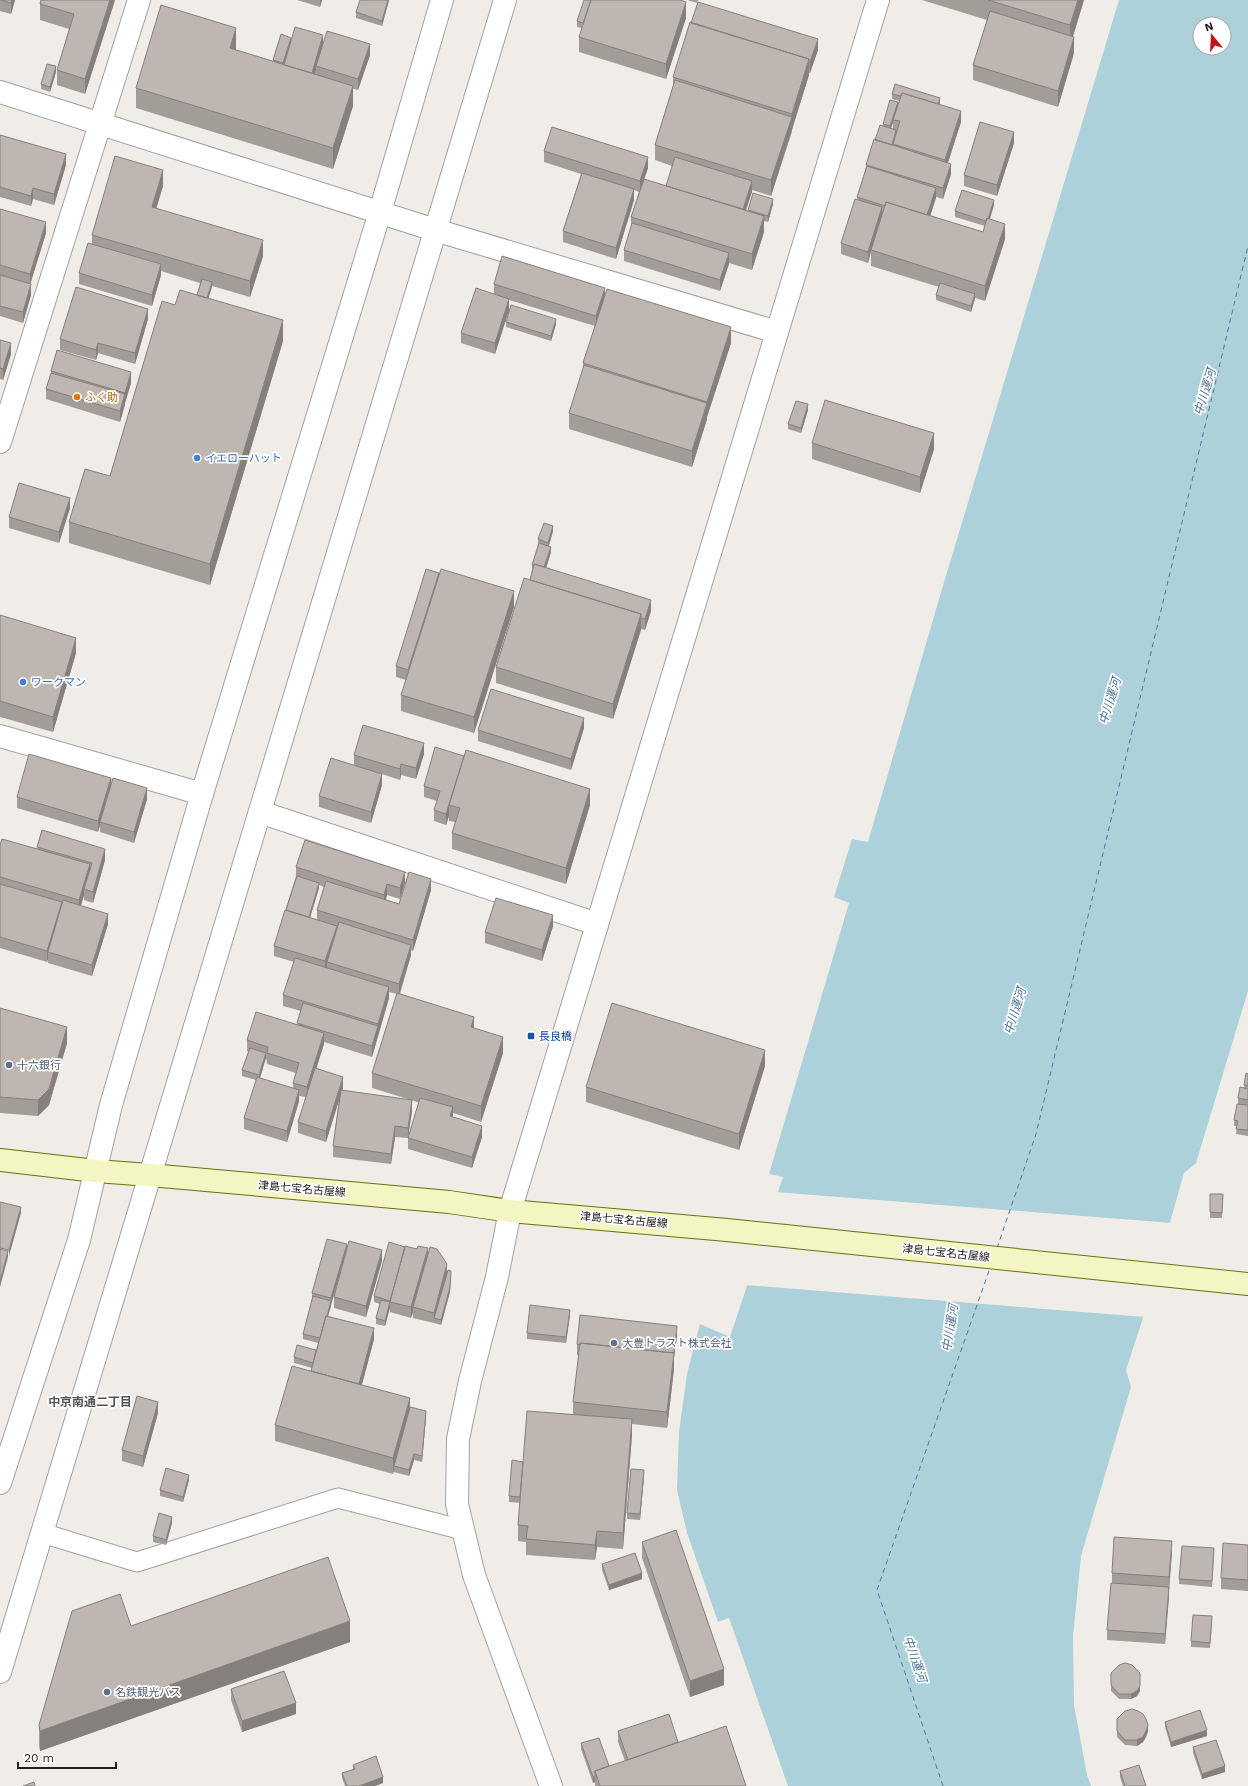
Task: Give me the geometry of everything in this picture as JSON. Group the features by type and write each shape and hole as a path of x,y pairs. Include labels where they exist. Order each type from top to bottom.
{"main road":[{"name":"津島七宝名古屋線","path":"0,1160 96,1171 449,1202 510,1211 727,1230 1248,1284"}],"street":[{"path":"0,442 99,123 139,0"},
{"path":"0,1483 77,1246 111,1105 202,794 380,212 442,0"},
{"path":"0,1672 505,0"},
{"path":"551,1786 474,1575 457,1504 458,1440 470,1381 497,1276 510,1211 878,0"},
{"path":"0,92 435,230 777,332"},
{"path":"0,736 202,794"},
{"path":"260,812 597,924"}],"lane":[{"path":"42,1533 137,1562 338,1498 463,1530"}],"water":[{"name":"中川運河","path":"1119,0 1248,0 1248,991 1196,1163 1184,1173 1142,1321 1126,1370 1131,1387 1081,1556 1073,1637 1074,1705 1087,1775 1091,1786 788,1786 729,1618 718,1622 687,1533 677,1490 679,1432 687,1374 700,1324 730,1337 783,1177 769,1174 849,903 834,897 852,839 868,842 942,589"}],"pier":[{"path":"775,1192 1172,1223 1145,1317 745,1285"}],"building":[{"path":"1,0 12,0 11,3"},
{"path":"41,0 110,0 85,79 57,70 74,14 40,4"},
{"path":"360,0 388,0 382,21 356,12"},
{"path":"584,0 591,0 583,23 577,21"},
{"path":"591,0 680,0 686,2 666,64 579,37"},
{"path":"988,0 1078,0 1070,25"},
{"path":"698,2 818,39 810,62 809,59 691,23"},
{"path":"161,5 236,28 230,48 353,86 333,148 136,88"},
{"path":"990,11 1074,37 1058,91 973,65"},
{"path":"690,22 809,59 792,114 673,77"},
{"path":"295,27 323,35 312,73 284,65"},
{"path":"327,31 370,44 358,79 316,66"},
{"path":"281,34 291,38 283,63 273,60"},
{"path":"47,64 56,66 50,87 41,84"},
{"path":"675,80 792,117 771,180 655,145"},
{"path":"895,84 940,98 938,104 902,93 900,96 892,94"},
{"path":"902,93 961,111 945,160 893,144 900,121 893,120"},
{"path":"890,100 898,102 890,126 883,124"},
{"path":"980,122 1014,132 997,185 964,175"},
{"path":"880,125 896,130 892,145 875,140"},
{"path":"552,127 648,157 640,181 544,151"},
{"path":"0,135 66,154 54,194 33,188 31,196 0,187"},
{"path":"874,139 951,164 943,188 866,165"},
{"path":"115,156 163,170 152,207 263,240 250,281 92,235"},
{"path":"675,157 752,181 743,209 666,186"},
{"path":"867,166 936,188 927,215 886,202 885,206 857,197"},
{"path":"582,173 634,189 616,248 563,231"},
{"path":"644,179 764,216 752,254 631,217"},
{"path":"962,190 994,200 986,221 955,211"},
{"path":"753,193 773,199 768,216 748,210"},
{"path":"855,199 882,207 868,252 841,243"},
{"path":"886,202 983,232 987,218 1005,224 985,286 871,250"},
{"path":"0,209 46,222 30,274 0,265"},
{"path":"632,223 729,253 720,280 624,250"},
{"path":"88,243 161,264 152,295 79,273"},
{"path":"502,256 605,288 596,316 494,284"},
{"path":"0,275 31,284 23,312 0,306"},
{"path":"202,279 212,282 207,298 197,295"},
{"path":"940,283 975,294 971,306 936,295"},
{"path":"76,287 148,309 135,353 98,343 96,350 60,339"},
{"path":"476,288 509,299 495,343 461,333"},
{"path":"607,289 731,327 707,402 583,363"},
{"path":"180,290 283,320 210,564 69,522 85,469 110,476 162,301 175,305"},
{"path":"511,305 556,319 551,336 506,322"},
{"path":"0,340 11,343 3,369 0,368"},
{"path":"57,350 131,372 125,393 51,371"},
{"path":"584,365 707,403 692,451 569,413"},
{"path":"51,373 125,394 120,411 46,389"},
{"path":"825,400 934,433 920,477 812,443"},
{"path":"796,401 808,404 801,428 788,424"},
{"path":"19,483 70,498 59,532 9,517"},
{"path":"544,523 553,526 548,543 538,539"},
{"path":"539,543 551,547 544,567 534,564 534,566 532,565"},
{"path":"534,564 651,600 645,619 641,618 641,614 530,580"},
{"path":"426,569 439,573 408,670 396,666"},
{"path":"441,569 514,591 474,717 401,695"},
{"path":"524,578 641,614 613,704 496,667"},
{"path":"0,615 76,638 53,717 0,701"},
{"path":"491,689 584,718 571,759 478,730"},
{"path":"363,725 424,743 416,768 401,764 400,769 354,755"},
{"path":"435,747 464,756 446,814 434,810 440,791 424,786"},
{"path":"466,750 590,789 566,868 452,833 460,808 449,805"},
{"path":"29,754 111,778 98,821 17,797"},
{"path":"331,758 382,774 371,812 319,796"},
{"path":"113,778 147,788 134,832 100,822"},
{"path":"42,830 105,849 93,892 84,889 92,863 37,847"},
{"path":"2,839 90,864 79,900 0,877 0,845"},
{"path":"305,840 405,872 400,888 387,884 384,895 296,867"},
{"path":"409,872 431,879 413,940 317,910 326,881 399,904"},
{"path":"297,876 319,883 309,917 286,910"},
{"path":"0,884 62,902 47,951 0,937"},
{"path":"496,898 553,915 542,950 485,932"},
{"path":"63,900 108,914 92,965 48,952"},
{"path":"285,910 337,926 325,961 274,946"},
{"path":"339,922 411,945 399,984 327,962"},
{"path":"295,958 389,987 378,1024 283,995"},
{"path":"397,993 474,1017 471,1027 503,1037 481,1106 372,1073"},
{"path":"303,1003 378,1026 372,1046 297,1023"},
{"path":"612,1003 765,1050 739,1134 586,1087"},
{"path":"0,1008 67,1027 49,1089 38,1100 0,1097"},
{"path":"256,1012 324,1033 307,1087 293,1083 299,1063 267,1053 268,1047 247,1040"},
{"path":"250,1048 266,1053 259,1075 242,1070"},
{"path":"315,1068 343,1077 326,1131 298,1122"},
{"path":"1246,1073 1248,1074 1248,1085 1244,1085"},
{"path":"257,1077 299,1090 287,1131 244,1118"},
{"path":"1240,1087 1248,1089 1248,1100 1238,1098"},
{"path":"341,1090 412,1100 408,1128 395,1126 391,1154 333,1146"},
{"path":"420,1098 453,1107 450,1116 482,1126 472,1157 408,1138"},
{"path":"1237,1104 1248,1105 1248,1130 1236,1129 1238,1121 1234,1120"},
{"path":"1210,1194 1223,1194 1222,1213 1210,1212"},
{"path":"0,1202 21,1207 9,1250 0,1248"},
{"path":"327,1239 347,1244 331,1298 312,1293"},
{"path":"349,1241 382,1250 366,1306 334,1297"},
{"path":"389,1242 405,1247 390,1301 374,1296"},
{"path":"405,1246 417,1249 418,1246 428,1248 411,1307 390,1302"},
{"path":"430,1247 437,1249 447,1264 434,1313 413,1307"},
{"path":"0,1249 8,1251 0,1281"},
{"path":"448,1270 451,1271 450,1287 441,1320 434,1318"},
{"path":"313,1296 331,1301 320,1338 303,1334"},
{"path":"381,1300 390,1302 385,1321 376,1318"},
{"path":"530,1305 570,1310 566,1337 527,1333"},
{"path":"580,1315 677,1326 674,1353 580,1343 580,1345 577,1344"},
{"path":"326,1316 374,1328 359,1384 311,1371"},
{"path":"580,1343 674,1353 667,1412 573,1402"},
{"path":"297,1345 316,1350 313,1363 294,1357"},
{"path":"292,1366 410,1398 393,1458 275,1425"},
{"path":"137,1396 158,1402 143,1456 122,1450"},
{"path":"410,1407 426,1411 422,1456 414,1454 409,1470 394,1466"},
{"path":"527,1411 632,1419 623,1533 597,1531 595,1545 526,1539 528,1526 518,1525"},
{"path":"512,1460 523,1462 520,1497 509,1496"},
{"path":"166,1468 189,1475 183,1497 160,1490"},
{"path":"631,1469 644,1470 640,1514 627,1513"},
{"path":"159,1513 172,1517 166,1540 153,1536"},
{"path":"676,1530 724,1669 690,1681 642,1542"},
{"path":"1114,1537 1172,1541 1169,1577 1112,1573"},
{"path":"1223,1543 1248,1545 1248,1580 1221,1578"},
{"path":"1182,1546 1214,1548 1212,1581 1179,1579"},
{"path":"635,1553 642,1573 609,1585 602,1564"},
{"path":"328,1557 350,1621 40,1731 39,1725 72,1611 120,1594 131,1626"},
{"path":"1111,1583 1169,1587 1165,1634 1107,1630"},
{"path":"1193,1615 1212,1616 1210,1643 1191,1641"},
{"path":"1125,1663 1132,1665 1140,1673 1140,1686 1137,1691 1131,1694 1119,1694 1111,1685 1111,1673 1119,1665"},
{"path":"284,1671 296,1703 242,1721 231,1689"},
{"path":"1132,1709 1143,1714 1148,1725 1143,1737 1137,1740 1125,1740 1117,1731 1117,1719 1125,1711"},
{"path":"1200,1710 1207,1730 1171,1742 1165,1722"},
{"path":"669,1714 678,1742 628,1760 618,1731"},
{"path":"726,1726 746,1786 600,1786 595,1771"},
{"path":"599,1738 609,1766 595,1771 595,1777 593,1777 581,1743"},
{"path":"1216,1740 1225,1766 1202,1774 1193,1747"},
{"path":"376,1756 383,1777 359,1786 347,1786 342,1773 355,1769 353,1765"},
{"path":"1139,1765 1146,1786 1125,1786 1120,1771"},
{"path":"34,1782 35,1786 23,1786"}],"ferry route":[{"path":"997,1248 1036,1134 1248,246"},
{"path":"943,1786 877,1590 990,1268"}],"place":[{"name":"ふく助","path":"77,397"},
{"name":"イエローハット","path":"197,458"},
{"name":"ワークマン","path":"23,682"},
{"name":"長良橋","path":"531,1036"},
{"name":"十六銀行","path":"9,1065"},
{"name":"大豊トラスト株式会社","path":"614,1343"},
{"name":"名鉄観光バス","path":"107,1692"}],"district":[{"name":"中京南通二丁目","path":"90,1402"}]}
